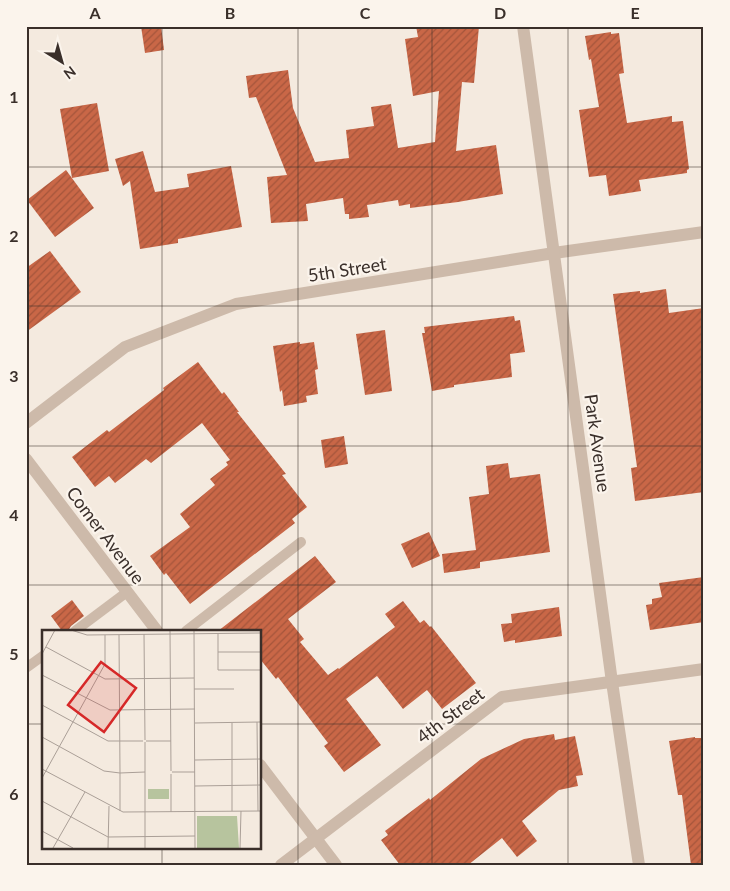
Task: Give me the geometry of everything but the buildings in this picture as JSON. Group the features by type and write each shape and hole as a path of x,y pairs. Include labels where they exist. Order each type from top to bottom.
{"street":[{"name":"Park Avenue","path":"523,26 612,682 639,865"},
{"name":"5th Street","path":"26,423 125,347 236,304 554,253 704,232"},
{"name":"Comer Avenue","path":"26,459 156,630"},
{"name":"4th Street","path":"281,865 502,698 704,669"},
{"path":"261,766 336,865"}],"lane":[{"path":"187,630 301,542"},
{"path":"76,630 127,592"},
{"path":"26,668 42,656"}]}
